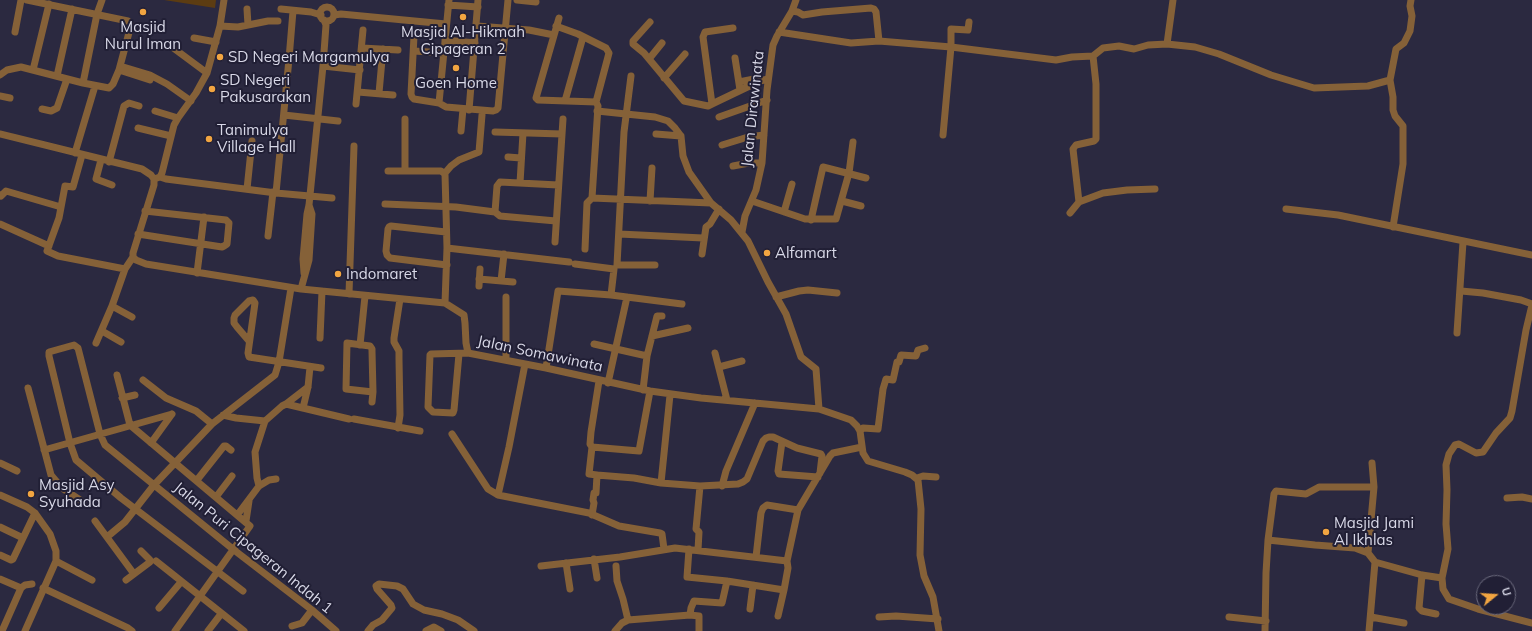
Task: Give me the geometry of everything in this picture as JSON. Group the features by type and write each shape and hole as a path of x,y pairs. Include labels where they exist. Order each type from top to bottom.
{"street":[{"path":"15,32 21,0"},
{"path":"0,75 7,70 21,67 95,86 109,88 113,84 119,68 128,40 130,23 97,14 27,0"},
{"path":"83,83 97,14 102,0"},
{"path":"96,343 112,306 125,268 133,257 138,234 178,118 191,101 207,73 220,26 224,0"},
{"path":"414,36 411,94 414,99 439,103 446,107 493,111 498,108 508,0"},
{"path":"517,0 536,2"},
{"name":"Jalan Dirawinata","path":"742,232 744,219 752,201 762,163 768,79 773,45 792,11 796,0"},
{"path":"1167,44 1173,0"},
{"path":"1393,227 1403,164 1403,126 1395,116 1393,110 1393,97 1390,80 1396,50 1404,43 1410,31 1412,16 1410,6 1411,0"},
{"path":"439,103 448,3 478,3 475,43 462,131"},
{"path":"34,70 49,4"},
{"path":"247,8 248,25"},
{"path":"792,11 798,12 803,16 822,12 871,8 876,12 879,41"},
{"path":"57,76 72,9"},
{"path":"281,9 328,12 446,24"},
{"path":"268,236 284,115 293,10"},
{"path":"301,289 304,273 303,259 307,214 328,12"},
{"path":"559,18 536,98 538,100 596,102"},
{"path":"220,26 235,28 268,21 278,21"},
{"path":"650,22 633,43 642,50 684,101 708,106 740,90 768,79"},
{"path":"943,135 951,47 951,29 968,30 969,22"},
{"path":"476,26 506,27 554,35"},
{"path":"556,26 606,48 609,52 596,102 598,106 592,198"},
{"path":"712,104 703,37 705,32 733,28"},
{"path":"356,104 363,30"},
{"path":"779,32 851,43 879,41 951,47 1056,60 1072,57 1093,56 1103,48 1119,46 1134,49 1148,45 1167,44 1195,47 1224,56 1271,75 1314,88 1368,86 1390,80"},
{"path":"565,101 583,37"},
{"path":"194,38 216,42"},
{"path":"445,40 475,43"},
{"path":"649,59 662,43"},
{"path":"172,47 207,73"},
{"path":"362,48 398,50"},
{"path":"379,94 383,49"},
{"path":"414,50 444,53"},
{"path":"664,78 685,54"},
{"path":"1079,202 1073,149 1076,145 1094,142 1096,138 1096,84 1093,56"},
{"path":"735,58 740,90"},
{"path":"323,66 360,70"},
{"path":"119,68 149,80 156,79 167,84 191,101"},
{"path":"631,76 626,114 617,265 655,265"},
{"path":"42,109 51,111 57,108 67,79"},
{"path":"739,82 754,79 760,81"},
{"path":"95,86 79,154 74,187 65,186 61,207 48,251 58,256 125,268"},
{"path":"358,92 393,95"},
{"path":"0,96 10,98"},
{"path":"719,117 767,100"},
{"path":"109,162 124,106 129,103 139,106"},
{"path":"155,111 178,118"},
{"path":"597,111 655,117 668,121 681,136 685,162 690,172 711,203 742,232 755,254 788,320 801,357 816,368 819,409"},
{"path":"284,115 338,121"},
{"path":"446,303 447,248 445,173 459,160 480,152 482,115"},
{"path":"405,119 405,171"},
{"path":"555,242 563,119"},
{"path":"138,128 171,136"},
{"path":"495,132 562,134"},
{"path":"520,183 523,133"},
{"path":"0,134 142,170 157,178 274,193 332,198"},
{"path":"656,134 681,136"},
{"path":"722,145 748,137 764,135"},
{"path":"247,189 252,141"},
{"path":"752,201 805,219 836,219 849,173 853,142"},
{"path":"349,294 354,146"},
{"path":"508,157 521,158"},
{"path":"101,160 96,179 112,185"},
{"path":"733,166 749,163 762,163"},
{"path":"811,220 823,167 866,178"},
{"path":"650,201 652,168"},
{"path":"388,172 441,171 445,173"},
{"path":"495,212 498,184 500,182 558,185"},
{"path":"784,212 792,184"},
{"path":"1070,213 1079,202 1103,193 1127,190 1155,190"},
{"path":"0,195 1,196 6,191 61,207"},
{"path":"585,249 586,203 592,198 711,203"},
{"path":"842,201 861,206"},
{"path":"385,204 445,207 495,212 500,216 556,221"},
{"path":"702,254 703,238 706,227 712,221 719,209"},
{"path":"1286,209 1338,215 1463,242 1532,255"},
{"path":"138,234 222,247 227,244 228,221 146,210"},
{"path":"197,273 204,217"},
{"path":"0,224 49,246"},
{"path":"446,232 393,226 389,227 386,254 390,258 446,265"},
{"path":"619,234 703,238"},
{"path":"1457,333 1461,291 1463,242"},
{"path":"447,248 614,269 611,295"},
{"path":"501,281 504,254"},
{"name":"Jalan Somawinata","path":"133,257 136,260 146,264 291,288 446,303 464,315 468,353 546,368 647,391 819,409 851,420 858,426 860,431"},
{"path":"480,269 479,282 513,282"},
{"path":"107,537 122,526 154,485 212,424 275,375 279,362 291,288"},
{"path":"776,296 808,290 837,293"},
{"path":"320,338 322,291"},
{"path":"546,368 558,291 611,295 682,304"},
{"path":"1461,291 1483,293 1520,300 1532,304 1529,331 1510,418 1480,454 1459,444 1455,445 1449,454 1446,465 1446,524 1448,549 1442,578 1443,590 1449,599 1478,609 1532,623"},
{"path":"360,345 365,296"},
{"path":"506,297 506,360"},
{"path":"608,383 627,297"},
{"path":"398,428 400,414 399,351 394,342 394,338 400,299"},
{"path":"249,341 234,323 234,318 249,301 253,300 255,303 249,341 249,357 321,368"},
{"path":"112,306 132,317"},
{"path":"592,447 639,451 647,391 647,356 656,316 662,316"},
{"path":"652,336 688,328"},
{"path":"102,331 121,342"},
{"path":"372,392 347,390 345,388 346,344 370,346 372,351 372,392 372,402"},
{"path":"594,344 647,356"},
{"name":"Jalan Puri Cipageran Indah 1","path":"70,443 49,354 51,352 74,345 78,348 104,445 234,550 312,610 336,631"},
{"path":"925,348 918,350 916,356 901,355 899,362 896,362 892,380 886,379 883,389 878,429 864,428 860,431 863,453 868,461 905,472 917,478 919,484 921,509 920,555 924,576 933,598 939,631"},
{"path":"459,354 453,413 433,412 428,407 430,355 468,353"},
{"path":"715,353 727,400"},
{"path":"719,367 742,361"},
{"path":"498,495 525,364"},
{"path":"303,408 308,387 310,367"},
{"path":"117,375 130,425 136,432 197,480 250,526 175,631"},
{"path":"143,380 166,398 196,411 212,424"},
{"path":"599,380 591,432 590,444 592,447 589,474 634,478 661,484 700,486 738,484 747,479 766,438 773,437 797,448 821,454 819,475"},
{"path":"259,486 255,452 265,421 282,406 308,387"},
{"path":"28,388 51,475 62,488 83,502"},
{"path":"661,484 670,394"},
{"path":"122,398 135,395"},
{"path":"722,486 726,471 755,402"},
{"path":"286,404 351,419 420,431"},
{"path":"44,450 173,413 151,443"},
{"path":"223,415 265,421"},
{"path":"452,434 488,489 498,495 592,515 619,526 660,533 662,534 664,548"},
{"path":"782,442 778,471 779,474 819,475"},
{"path":"70,443 76,460 136,509 243,591"},
{"path":"197,480 224,446 231,450"},
{"path":"778,616 788,568 787,561 798,510 833,453 862,447"},
{"path":"0,463 17,471"},
{"path":"1368,553 1374,487 1372,463"},
{"path":"592,515 594,494 596,493 597,475"},
{"path":"216,497 232,476"},
{"path":"917,478 923,476 936,477"},
{"path":"238,514 259,486 269,480 276,479"},
{"path":"698,550 699,532 696,529 700,486"},
{"path":"1265,631 1268,540 1274,494 1276,491 1306,494 1319,487 1374,487"},
{"path":"0,495 26,507 35,513 50,534 56,551 56,561 25,631"},
{"path":"1507,498 1522,497 1532,499"},
{"path":"246,521 250,499"},
{"path":"756,557 761,513 763,508 767,506 798,510"},
{"path":"0,555 12,560 35,513"},
{"path":"95,521 134,574"},
{"path":"0,527 23,538"},
{"path":"1268,540 1355,548 1368,553 1375,562 1422,575 1442,578"},
{"path":"541,566 620,557 664,548 698,550 787,561"},
{"path":"688,549 687,577 727,581 784,590"},
{"path":"126,580 150,562 150,560 141,551"},
{"path":"594,559 596,578"},
{"path":"56,561 92,580"},
{"path":"156,561 181,582 201,596 240,630"},
{"path":"1369,631 1375,562"},
{"path":"566,563 570,589"},
{"path":"616,566 617,580 628,620"},
{"path":"1422,575 1419,608 1422,611 1436,614"},
{"path":"0,579 21,588"},
{"path":"690,615 690,608 694,601 722,603 727,581"},
{"path":"159,608 181,582"},
{"path":"2,631 21,588 25,585 32,584"},
{"path":"368,631 373,625 382,620 392,608 377,589 376,586 379,584 397,586 404,589 413,604 424,610 453,618 474,631"},
{"path":"750,609 753,585"},
{"path":"43,588 132,631"},
{"path":"292,626 302,623 312,610"},
{"path":"208,631 221,614"},
{"path":"615,631 622,623 628,620 690,615 699,616 699,631"},
{"path":"879,617 896,616 938,619"},
{"path":"1371,617 1404,623"},
{"path":"1228,618 1266,621"},
{"path":"426,631 434,627 441,631"}],"shaded area":[{"path":"164,0 216,0 215,8"}],"place":[{"name":"Masjid Nurul Iman","path":"143,12"},
{"name":"Masjid Al-Hikmah Cipageran 2","path":"463,17"},
{"name":"SD Negeri Margamulya","path":"220,57"},
{"name":"Goen Home","path":"456,68"},
{"name":"SD Negeri Pakusarakan","path":"212,89"},
{"name":"Tanimulya Village Hall","path":"209,139"},
{"name":"Alfamart","path":"767,253"},
{"name":"Indomaret","path":"338,274"},
{"name":"Masjid Asy Syuhada","path":"31,494"},
{"name":"Masjid Jami Al Ikhlas","path":"1326,532"}]}
